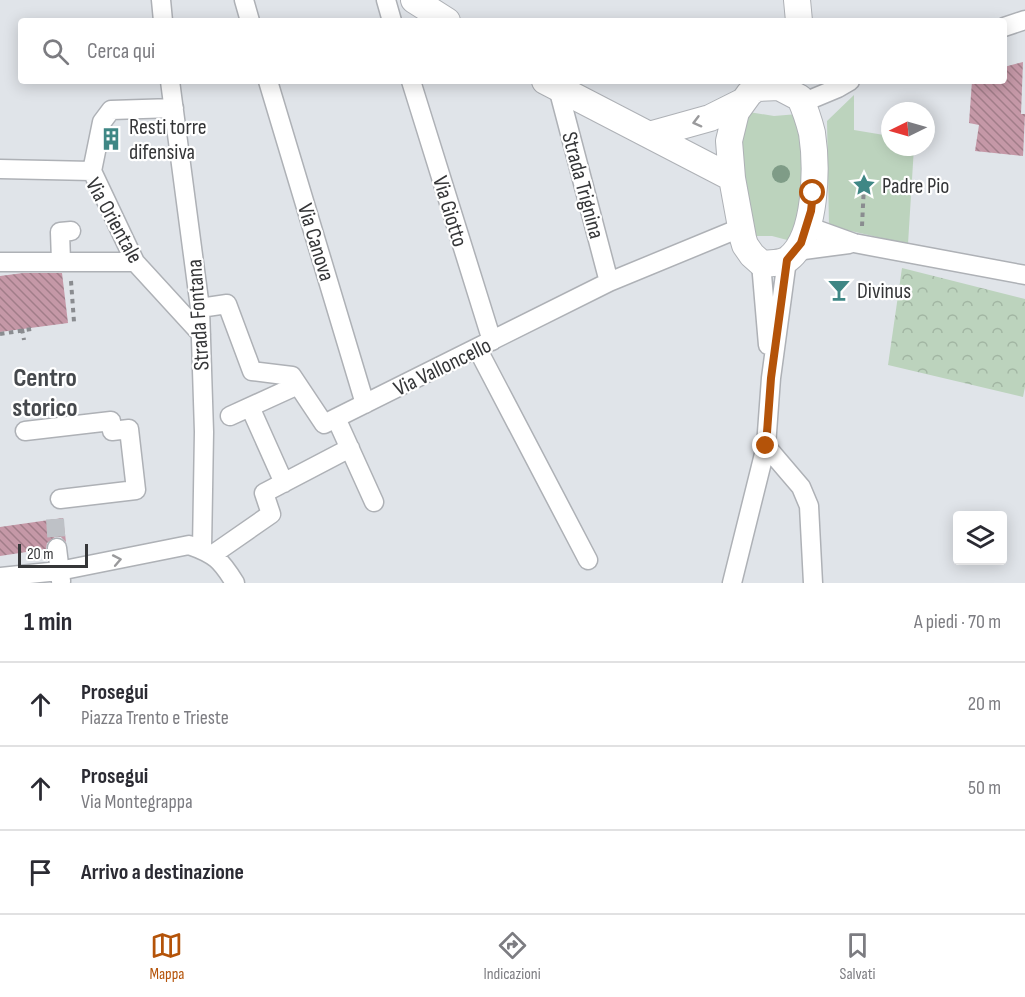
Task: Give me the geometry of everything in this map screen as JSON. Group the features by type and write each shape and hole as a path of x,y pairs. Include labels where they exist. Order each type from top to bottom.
{"street":[{"path":"161,0 163,18"},
{"path":"244,0 249,18"},
{"path":"386,0 391,18"},
{"path":"414,0 442,18"},
{"path":"1007,26 1025,20"},
{"name":"Strada Fontana","path":"170,84 200,308 207,552"},
{"name":"Via Canova","path":"269,84 365,404"},
{"name":"Via Giotto","path":"412,84 484,344 588,560"},
{"name":"Strada Trignina","path":"552,85 732,178"},
{"name":"Strada Trignina","path":"552,85 609,282"},
{"path":"803,101 844,85"},
{"path":"649,135 710,118 753,90 779,87 803,101 813,150 813,193 807,226 791,255 771,378 766,446 732,583"},
{"path":"753,90 732,125 729,141 740,228 745,245 761,263 771,378"},
{"path":"92,171 102,122 111,110 174,108"},
{"name":"Via Orientale","path":"0,169 92,171 135,262 201,334"},
{"path":"807,226 857,244 1025,275"},
{"name":"Via Valloncello","path":"336,418 609,282 740,228"},
{"path":"65,262 60,232 71,231"},
{"path":"761,263 791,255 857,244"},
{"path":"0,262 135,262"},
{"path":"200,308 227,304 252,371 292,376 324,424 336,418 374,502"},
{"path":"230,416 298,385"},
{"path":"250,406 284,483"},
{"path":"25,431 111,421 112,431 129,429 136,490 60,499"},
{"path":"766,446 801,487 809,506 813,583"},
{"path":"207,552 271,514 264,493 350,448"},
{"path":"0,577 60,577 189,545 207,552 222,562 235,583"},
{"path":"57,548 60,577"}],"path":[{"path":"857,244 864,185"},
{"path":"65,262 74,322"},
{"path":"0,334 32,329"},
{"path":"23,330 24,340"}],"green space":[{"path":"854,95 854,130 881,134 881,156 913,156 908,244 829,226 827,121"},
{"path":"749,112 774,116 798,114 802,128 802,201 791,241 772,236 752,236 740,143"},
{"path":"902,268 1025,299 1023,397 888,365"}],"building":[{"path":"1023,62 1021,114 1025,114 1023,156 975,151 979,125 969,123 972,84 1007,84 1007,66"},
{"path":"23,273 62,273 68,323 0,332 0,276"},
{"path":"63,518 66,542 61,537 55,537 47,543 46,549 0,556 0,527"}],"tunnel":[{"path":"55,519 57,548"}],"place":[{"name":"Resti torre difensiva","path":"111,139"},
{"name":"Padre Pio","path":"864,185"},
{"name":"Divinus","path":"839,290"}],"district":[{"name":"Centro storico","path":"45,392"}],"route":[{"path":"766,446 771,378 787,260 801,243 811,211 813,193"}]}
